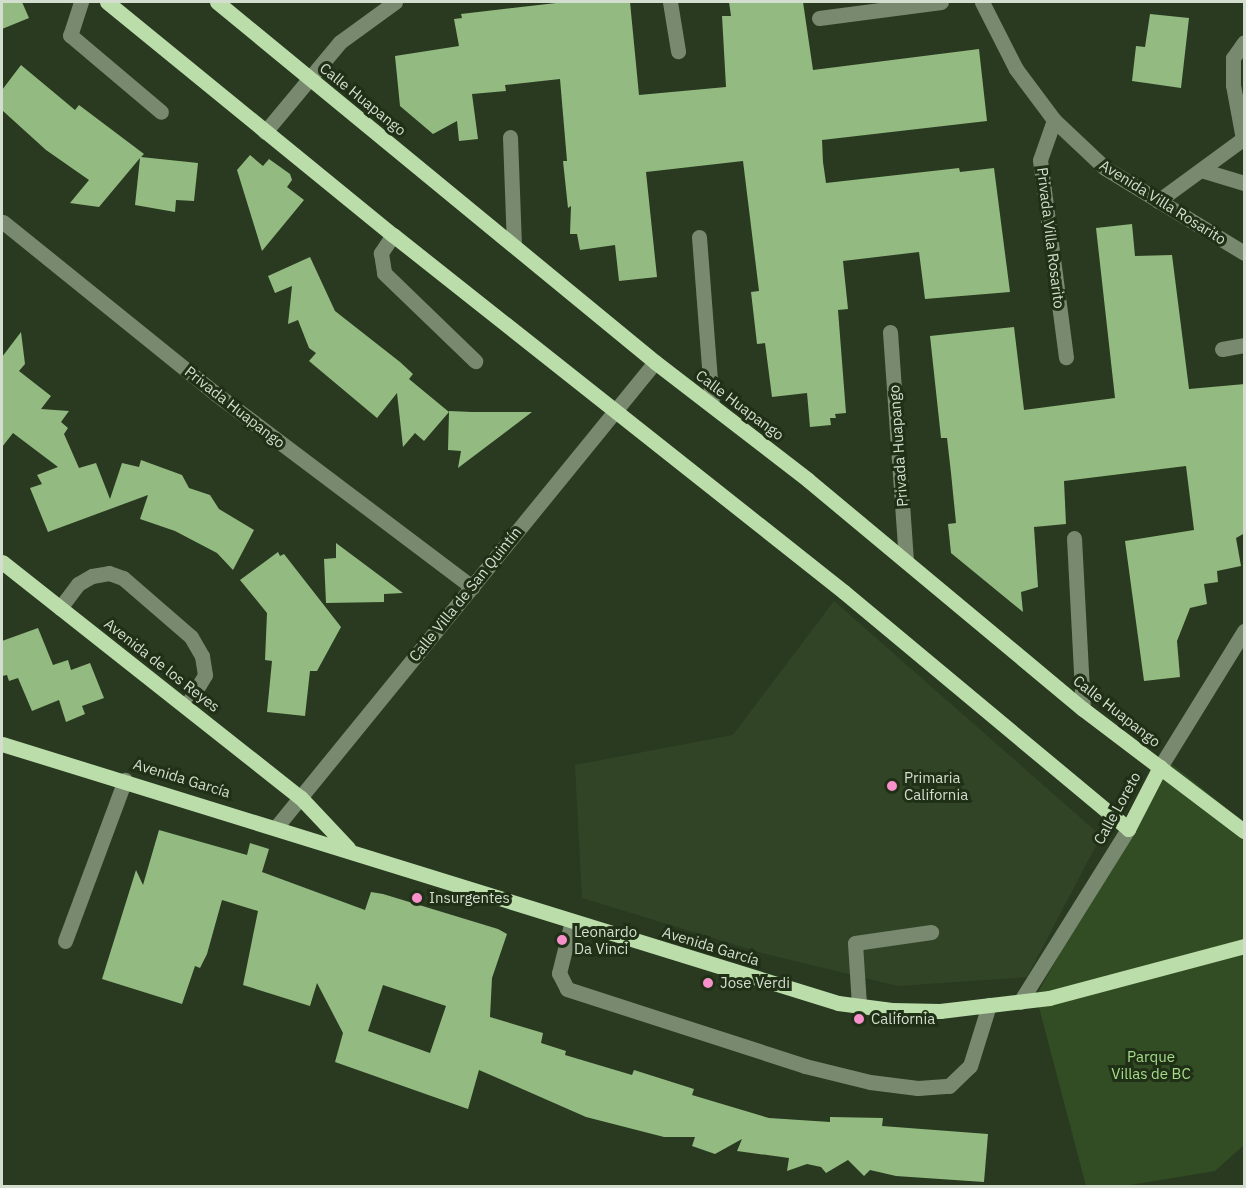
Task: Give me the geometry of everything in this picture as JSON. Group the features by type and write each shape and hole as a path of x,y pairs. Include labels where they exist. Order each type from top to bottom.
{"main road":[{"path":"107,2 393,236 614,408 844,592 1128,829"},
{"name":"Calle Huapango","path":"219,2 655,362 906,560 1083,709 1245,831"},
{"name":"Avenida de los Reyes","path":"2,562 300,797"},
{"name":"Avenida García","path":"2,744 277,826 827,1000 859,1005 940,1011 1020,1002 1049,998 1245,946"},
{"name":"Calle Loreto","path":"1128,829 1160,767"},
{"name":"Avenida García","path":"300,797 350,850"}],"street":[{"path":"81,2 70,35 161,112"},
{"path":"266,132 308,77 340,42 395,2"},
{"path":"670,2 678,51"},
{"path":"819,18 941,2"},
{"name":"Avenida Villa Rosarito","path":"982,2 1016,69 1054,120 1105,168 1245,253"},
{"path":"1158,201 1244,139 1233,85 1233,58 1245,42"},
{"name":"Privada Villa Rosarito","path":"1054,120 1041,160 1066,357"},
{"path":"510,137 514,244"},
{"path":"1201,170 1245,183"},
{"name":"Privada Huapango","path":"3,222 216,394 472,587"},
{"path":"393,236 381,253 384,273 475,361"},
{"path":"699,237 712,406"},
{"name":"Privada Huapango","path":"890,332 906,560"},
{"path":"1222,349 1245,345"},
{"name":"Calle Villa de San Quintín","path":"277,826 472,587 614,408 655,362"},
{"path":"1074,538 1083,709"},
{"path":"60,608 78,584 92,576 109,573 123,578 191,637 202,656 205,675 186,707"},
{"name":"Calle Loreto","path":"1160,767 1245,631"},
{"path":"65,941 125,780"},
{"name":"Calle Loreto","path":"1020,1002 1128,829"},
{"path":"572,921 559,973 567,989 805,1066 870,1082 918,1088 949,1086 970,1066 989,1005"},
{"path":"859,1005 855,943 931,933"}],"shaded area":[{"name":"Primaria California","path":"834,601 1101,836 1027,977 898,986 766,954 582,898 575,765 733,735"}],"green space":[{"name":"Parque Villas de BC","path":"1168,761 1244,822 1244,1145 1215,1171 1124,1186 1086,1186 1036,996"}],"building":[{"path":"2,2 22,2 29,18 2,29"},
{"path":"565,2 630,2 639,95 726,87 722,16 731,16 729,2 803,2 813,70 979,49 987,121 822,140 823,162 826,183 959,168 960,172 994,168 1010,292 925,299 919,252 843,261 848,309 838,310 846,413 835,414 836,418 830,418 831,425 810,427 807,393 772,397 765,343 757,344 751,292 759,291 743,161 646,172 657,277 619,281 615,245 580,250 577,234 570,234 571,206 568,208 563,161 567,161 560,79 505,85 506,91 472,94 478,139 459,141 457,121 433,134 400,106 395,56 459,46 454,19 462,18 461,14"},
{"path":"1150,14 1189,18 1181,88 1132,81 1136,46 1145,47"},
{"path":"21,65 75,110 79,105 144,154 141,157 198,163 194,201 176,200 175,212 135,205 140,158 99,207 70,203 89,180 46,150 3,111 2,90"},
{"path":"250,155 263,166 269,159 290,174 292,180 287,187 304,200 262,251 237,170"},
{"path":"1132,224 1135,256 1172,255 1189,389 1245,384 1245,533 1236,538 1241,566 1217,571 1218,582 1204,584 1207,604 1190,608 1177,641 1180,677 1144,681 1125,541 1194,530 1186,466 1064,481 1066,524 1034,527 1038,587 1021,592 1023,612 951,553 948,524 956,523 947,438 941,438 930,336 1014,327 1024,410 1115,398 1096,228"},
{"path":"310,257 335,311 400,362 413,374 409,379 449,412 424,441 415,433 403,447 397,393 377,418 309,361 316,353 309,348 298,320 288,324 292,286 275,293 268,276"},
{"path":"21,332 25,364 19,371 51,396 41,409 69,411 61,422 68,428 64,434 79,468 96,463 110,499 122,463 139,467 141,460 182,475 189,488 210,495 219,509 254,530 233,570 217,553 175,531 140,519 148,495 48,532 30,488 42,484 37,475 58,467 13,433 2,447 2,357"},
{"path":"449,411 532,412 458,468 461,451 448,450"},
{"path":"336,543 403,593 384,594 384,602 326,603 324,559 336,558"},
{"path":"278,552 280,556 284,554 341,627 317,671 310,671 305,716 267,712 272,661 265,660 267,613 240,580"},
{"path":"38,628 53,665 68,660 71,670 90,663 104,698 82,706 85,714 66,722 59,700 32,711 18,678 9,681 7,675 2,676 2,641"},
{"path":"159,830 247,855 250,843 269,849 262,872 365,910 371,892 498,929 507,934 492,978 490,1017 543,1033 541,1043 566,1051 565,1055 632,1075 634,1070 694,1089 692,1095 769,1118 830,1122 830,1117 883,1118 882,1126 988,1134 984,1182 896,1176 870,1170 864,1176 848,1160 826,1173 821,1167 807,1164 787,1171 789,1158 737,1151 742,1139 715,1154 692,1146 695,1137 664,1137 586,1117 479,1070 468,1109 335,1062 343,1033 317,983 310,1006 243,985 258,911 222,900 207,954 200,968 195,966 182,1004 102,979 136,870 143,885","holes":["383,985 446,1006 430,1053 368,1031"]}],"place":[{"name":"Primaria California","path":"892,786"},
{"name":"Insurgentes","path":"417,898"},
{"name":"Leonardo Da Vinci","path":"562,940"},
{"name":"Jose Verdi","path":"708,983"},
{"name":"California","path":"859,1019"}]}
